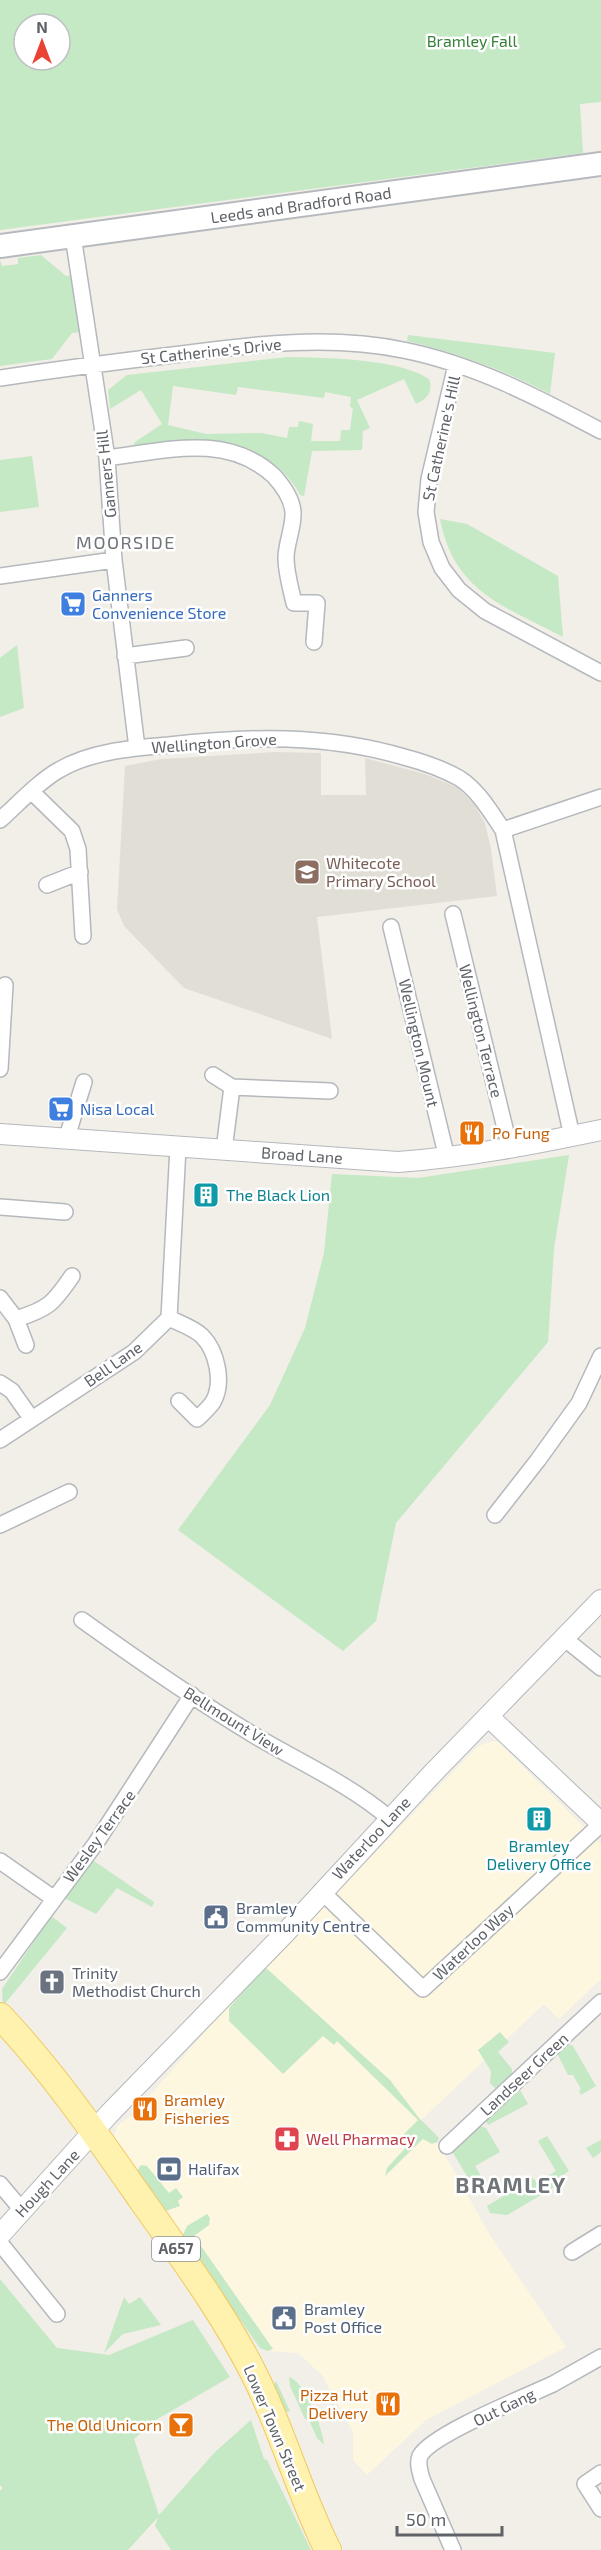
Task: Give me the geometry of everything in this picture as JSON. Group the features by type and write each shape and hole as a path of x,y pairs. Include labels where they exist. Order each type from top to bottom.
{"main road":[{"name":"Leeds and Bradford Road","path":"0,246 601,164"},
{"name":"A657","path":"0,2016 94,2131"},
{"name":"Lower Town Street","path":"94,2131 230,2329 264,2395 301,2491 328,2550"}],"street":[{"name":"Ganners Hill","path":"74,236 107,458 114,560 137,748"},
{"name":"St Catherine's Drive","path":"0,378 273,342 345,343 404,350 456,365 530,393 601,431"},
{"name":"St Catherine's Hill","path":"456,365 429,479 426,512 431,542 442,568 459,590 485,611 601,673"},
{"path":"107,458 204,446 236,453 261,464 278,480 290,498 294,513 286,557 289,579 294,603 317,603 314,642"},
{"path":"0,576 114,560"},
{"path":"125,656 186,648"},
{"name":"Wellington Grove","path":"0,820 58,770 95,756 137,748 256,737 302,738 387,752 433,765 460,779 483,800 502,830 572,1136"},
{"path":"32,792 72,831 78,849 83,936"},
{"path":"502,830 601,797"},
{"path":"47,885 80,872"},
{"name":"Wellington Terrace","path":"453,914 510,1149"},
{"name":"Wellington Mount","path":"392,927 447,1158"},
{"path":"0,1069 5,985"},
{"path":"213,1075 232,1087 330,1091"},
{"path":"68,1137 84,1082"},
{"path":"224,1150 232,1087"},
{"name":"Broad Lane","path":"0,1134 398,1162 510,1149 601,1130"},
{"path":"178,1147 169,1318 202,1336 214,1356 218,1372 218,1389 213,1402 197,1419 179,1401"},
{"path":"0,1208 65,1212"},
{"path":"16,1319 42,1311 56,1300 72,1276"},
{"path":"0,1298 16,1319 26,1345"},
{"name":"Bell Lane","path":"0,1440 134,1352 169,1318"},
{"path":"495,1515 579,1403 601,1356"},
{"path":"0,1383 12,1390 31,1418"},
{"path":"0,1525 69,1492"},
{"name":"Waterloo Lane","path":"94,2131 286,1932 389,1818 601,1600"},
{"name":"Bellmount View","path":"82,1620 134,1657 260,1738 366,1799 389,1818"},
{"path":"565,1639 601,1668"},
{"name":"Wesley Terrace","path":"0,1972 96,1842 192,1695"},
{"path":"489,1717 601,1824"},
{"name":"Waterloo Way","path":"321,1891 423,1989 601,1824"},
{"path":"0,1862 53,1898"},
{"name":"Landseer Green","path":"447,2146 601,2002"},
{"name":"Hough Lane","path":"0,2235 94,2131"},
{"path":"0,2184 22,2210"},
{"path":"572,2252 601,2234"},
{"path":"0,2243 57,2314"},
{"name":"Out Gang","path":"453,2550 418,2467 420,2456 450,2432 553,2383 601,2357"},
{"path":"601,2473 585,2484 601,2509"}],"shaded area":[{"name":"Whitecote Primary School","path":"276,752 321,753 321,795 366,795 365,758 425,774 457,787 474,804 485,823 491,849 497,896 317,917 332,1039 184,988 124,926 117,909 125,766 161,759"},
{"path":"494,1741 499,1743 601,1844 601,1979 559,2019 544,2004 420,2121 445,2155 490,2235 566,2347 426,2420 367,2475 353,2460 353,2432 322,2375 298,2353 268,2351 263,2346 113,2141 117,2126 134,2114 265,1967 478,1746"}],"green space":[{"name":"Bramley Fall","path":"0,0 601,0 601,102 580,104 583,153 0,230"},
{"path":"41,255 66,276 74,275 82,332 72,333 52,359 0,366 0,260 2,266 18,264 18,258"},
{"path":"408,335 555,353 550,394 480,363 407,341"},
{"path":"287,357 360,360 415,372 429,379 430,391 416,404 404,379 357,400 370,428 363,431 362,450 312,451 304,496 300,495 293,483 274,464 236,446 199,441 131,448 135,442 162,424 141,390 110,409 108,390 127,375","holes":["173,386 236,395 238,387 324,398 325,392 351,397 350,407 353,408 350,430 341,430 340,441 311,441 313,424 299,421 298,427 289,427 287,438 261,433 206,434 168,425"]},
{"path":"32,456 39,507 0,512 0,460"},
{"path":"440,519 467,524 558,576 563,637 502,605 470,580 457,564 447,544"},
{"path":"17,645 24,708 0,717 0,658"},
{"path":"569,1155 554,1249 548,1342 396,1523 376,1621 343,1651 178,1530 270,1405 305,1328 324,1253 332,1174 418,1178"},
{"path":"91,1859 154,1902 152,1907 117,1888 96,1914 64,1898"},
{"path":"51,1916 67,1928 3,2006 2,1989"},
{"path":"265,1967 390,2080 419,2118 439,2138 437,2142 432,2144 423,2139 385,2176 387,2168 407,2146 399,2139 418,2120 337,2041 334,2045 323,2036 283,2074 229,2021 229,2008"},
{"path":"500,2032 509,2042 498,2052 512,2069 512,2073 495,2088 490,2083 491,2071 478,2050"},
{"path":"567,2044 573,2046 596,2086 581,2095 579,2091 581,2089 573,2075 568,2075 557,2053"},
{"path":"520,2090 528,2104 488,2125 486,2121"},
{"path":"480,2126 486,2128 500,2152 475,2166 485,2183 474,2188 452,2151"},
{"path":"547,2136 569,2171 557,2179 554,2187 548,2190 540,2181 556,2171 538,2141"},
{"path":"601,2140 601,2152 593,2158 586,2148"},
{"path":"141,2165 147,2166 169,2193 176,2188 183,2197 178,2201 180,2206 163,2212 134,2175"},
{"path":"533,2178 543,2192 541,2195 507,2215 490,2213 487,2206"},
{"path":"207,2214 210,2218 209,2225 194,2236 273,2349 268,2351 260,2348 182,2237 187,2226"},
{"path":"0,2279 57,2348 109,2355 193,2320 230,2377 154,2421 134,2439 159,2515 215,2452 251,2420 264,2459 267,2460 311,2550 171,2550 155,2526 158,2517 128,2550 0,2550 0,2491 3,2488 0,2485"},
{"path":"124,2297 129,2304 140,2297 161,2325 123,2334 104,2353"},
{"path":"289,2377 295,2380 307,2396 317,2418 324,2445 317,2438 309,2420 305,2419 290,2386"},
{"path":"276,2381 290,2411 278,2409 273,2386"}],"place":[{"name":"Ganners Convenience Store","path":"73,604"},
{"name":"Whitecote Primary School","path":"307,872"},
{"name":"Nisa Local","path":"61,1109"},
{"name":"Po Fung","path":"472,1133"},
{"name":"The Black Lion","path":"206,1195"},
{"name":"Bramley Delivery Office","path":"539,1819"},
{"name":"Bramley Community Centre","path":"216,1917"},
{"name":"Trinity Methodist Church","path":"52,1982"},
{"name":"Bramley Fisheries","path":"145,2109"},
{"name":"Well Pharmacy","path":"287,2139"},
{"name":"Halifax","path":"169,2169"},
{"name":"Bramley Post Office","path":"284,2318"},
{"name":"Pizza Hut Delivery","path":"388,2404"},
{"name":"The Old Unicorn","path":"181,2425"}],"district":[{"name":"MOORSIDE","path":"126,543"},
{"name":"BRAMLEY","path":"511,2185"}]}
